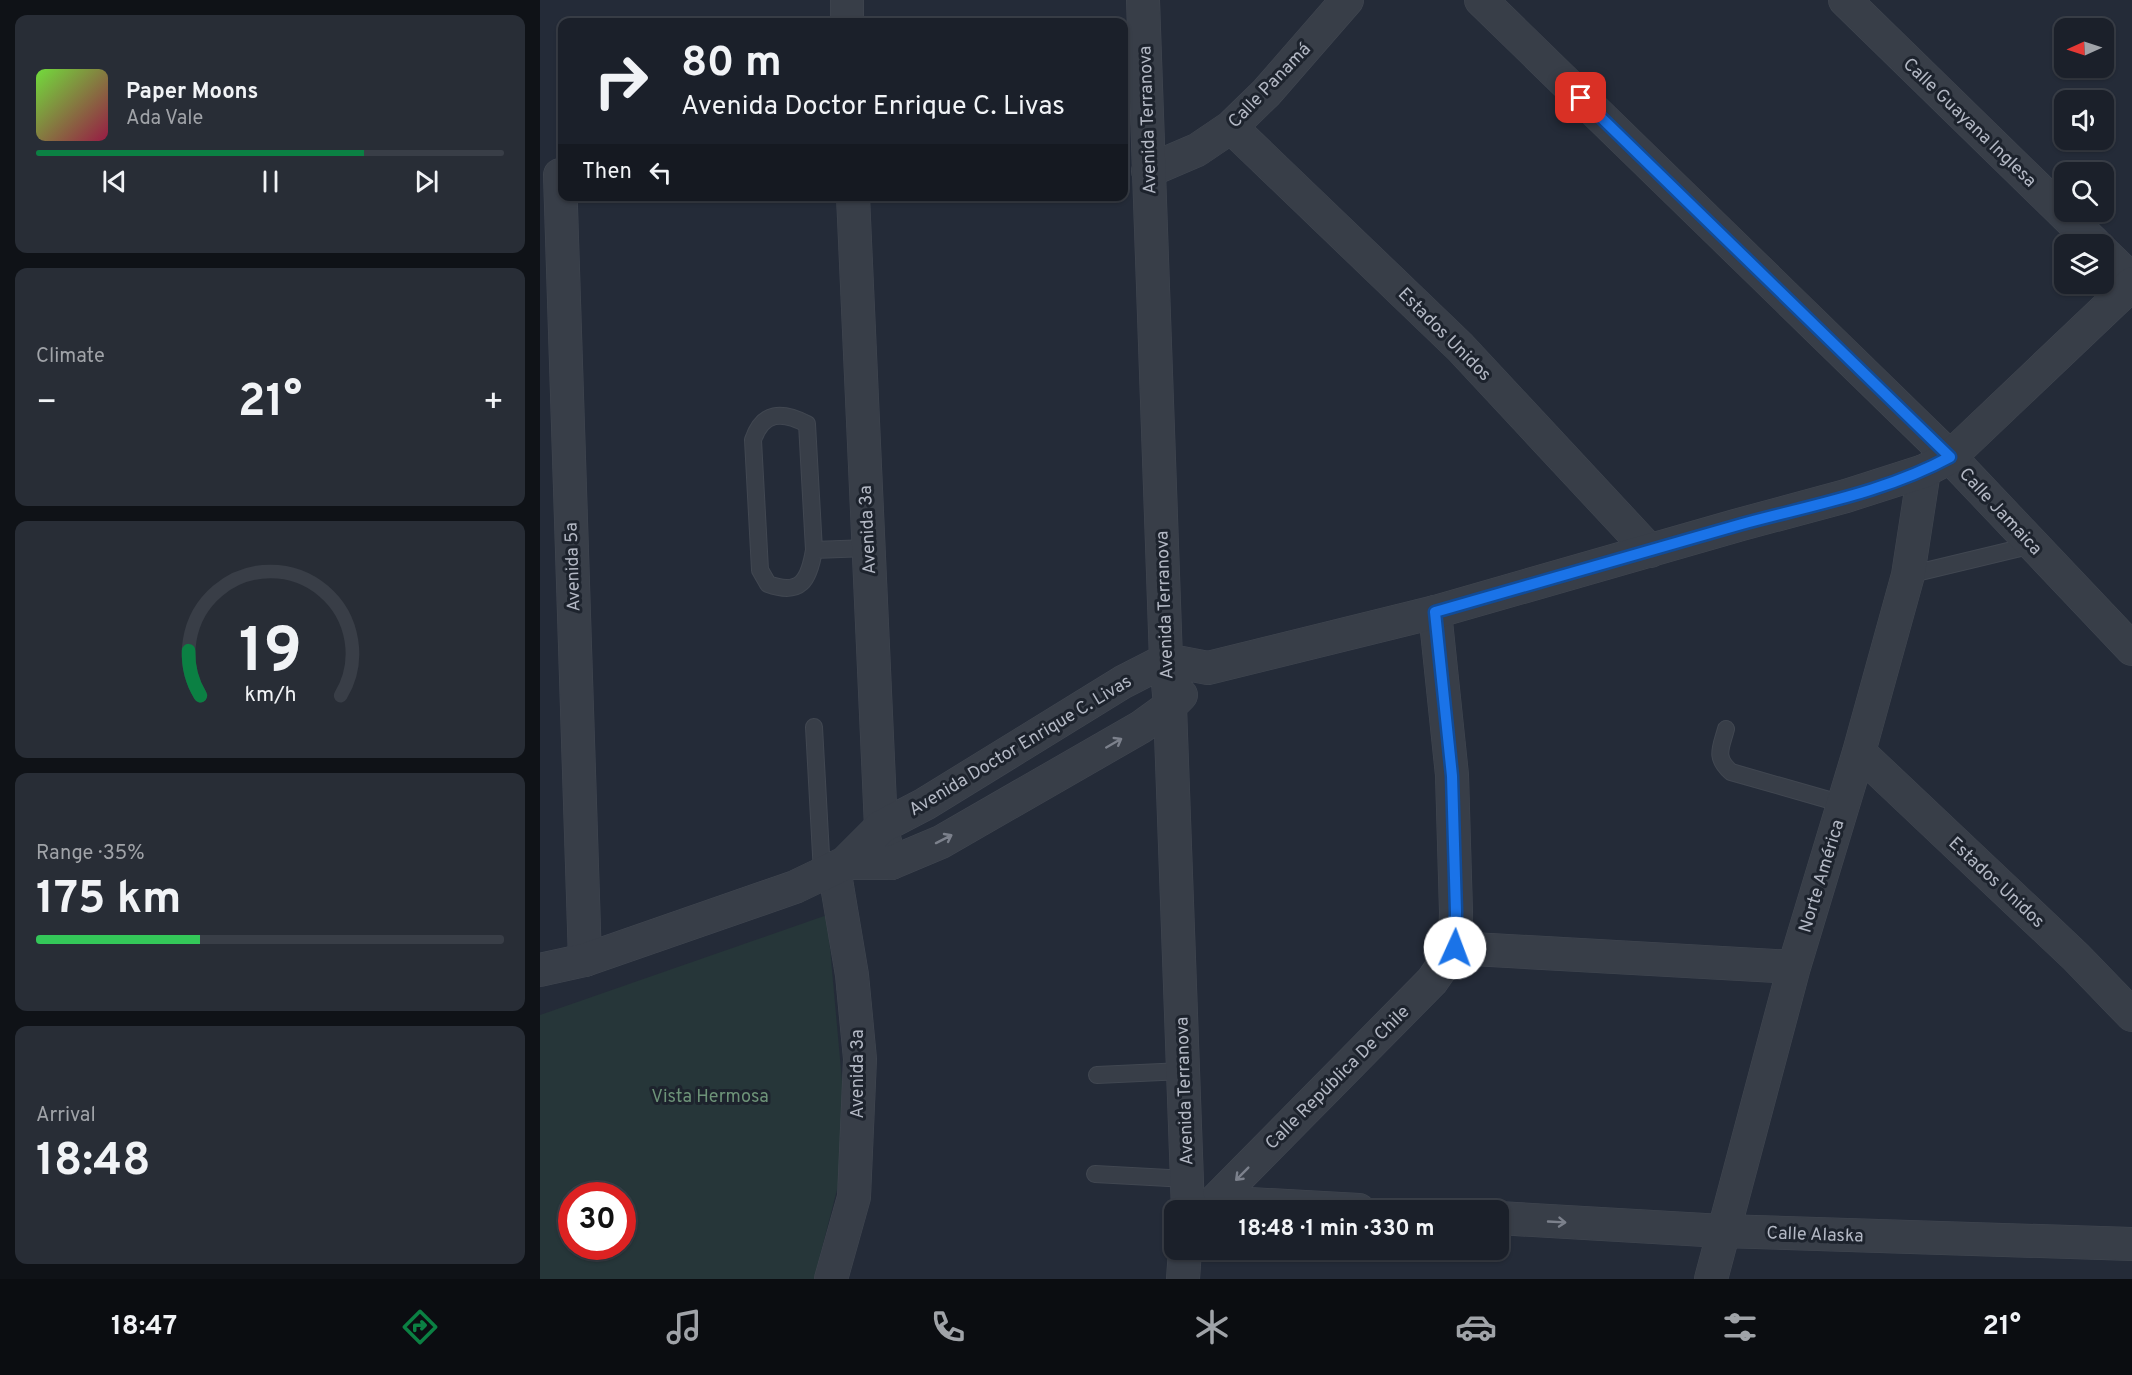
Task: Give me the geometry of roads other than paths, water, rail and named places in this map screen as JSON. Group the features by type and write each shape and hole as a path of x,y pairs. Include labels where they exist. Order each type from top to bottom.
{"street":[{"path":"847,0 847,18"},
{"name":"Avenida Terranova","path":"1143,0 1183,1071 1198,1200"},
{"name":"Calle Panamá","path":"1148,171 1197,150 1231,127 1266,93 1347,0"},
{"name":"Calle Jamaica","path":"1480,0 1937,464 2034,545 2132,649"},
{"name":"Calle Guayana Inglesa","path":"1845,0 2085,234"},
{"name":"Estados Unidos","path":"1231,127 1460,347 1650,551"},
{"name":"Avenida 5a","path":"554,175 585,960"},
{"name":"Avenida 3a","path":"853,201 881,827 891,863"},
{"path":"1166,660 1208,668 1435,612 1846,496 1937,464 2132,282 2114,263"},
{"name":"Norte América","path":"1711,1279 1794,967 1858,752 1937,464"},
{"path":"1435,612 1452,776 1455,948 1794,967"},
{"name":"Avenida Doctor Enrique C. Livas","path":"540,970 585,960 795,887 834,868 881,827 925,804 1123,682 1166,660"},
{"name":"Avenida Doctor Enrique C. Livas","path":"834,868 891,863 941,842 1141,727 1170,706 1208,668"},
{"name":"Estados Unidos","path":"1858,752 2076,957 2132,1015"},
{"name":"Avenida 3a","path":"831,1279 854,1197 860,1059 852,975 834,868"},
{"name":"Calle República De Chile","path":"1199,1200 1432,981 1455,948"},
{"name":"Calle Alaska","path":"1509,1219 1722,1231 2132,1244"},
{"path":"1183,1279 1184,1260"}],"lane":[{"path":"791,416 807,424 814,550 811,570 801,585 784,590 768,584 760,570 753,440 758,427 768,417 791,416"},
{"path":"1908,575 2034,545"},
{"path":"814,550 868,548"},
{"path":"814,727 834,868"},
{"path":"1726,729 1719,755 1723,765 1731,772 1843,804"},
{"path":"1097,1075 1183,1071"},
{"path":"1095,1174 1194,1200"}],"park label":[{"name":"Vista Hermosa","path":"710,1096"}]}
